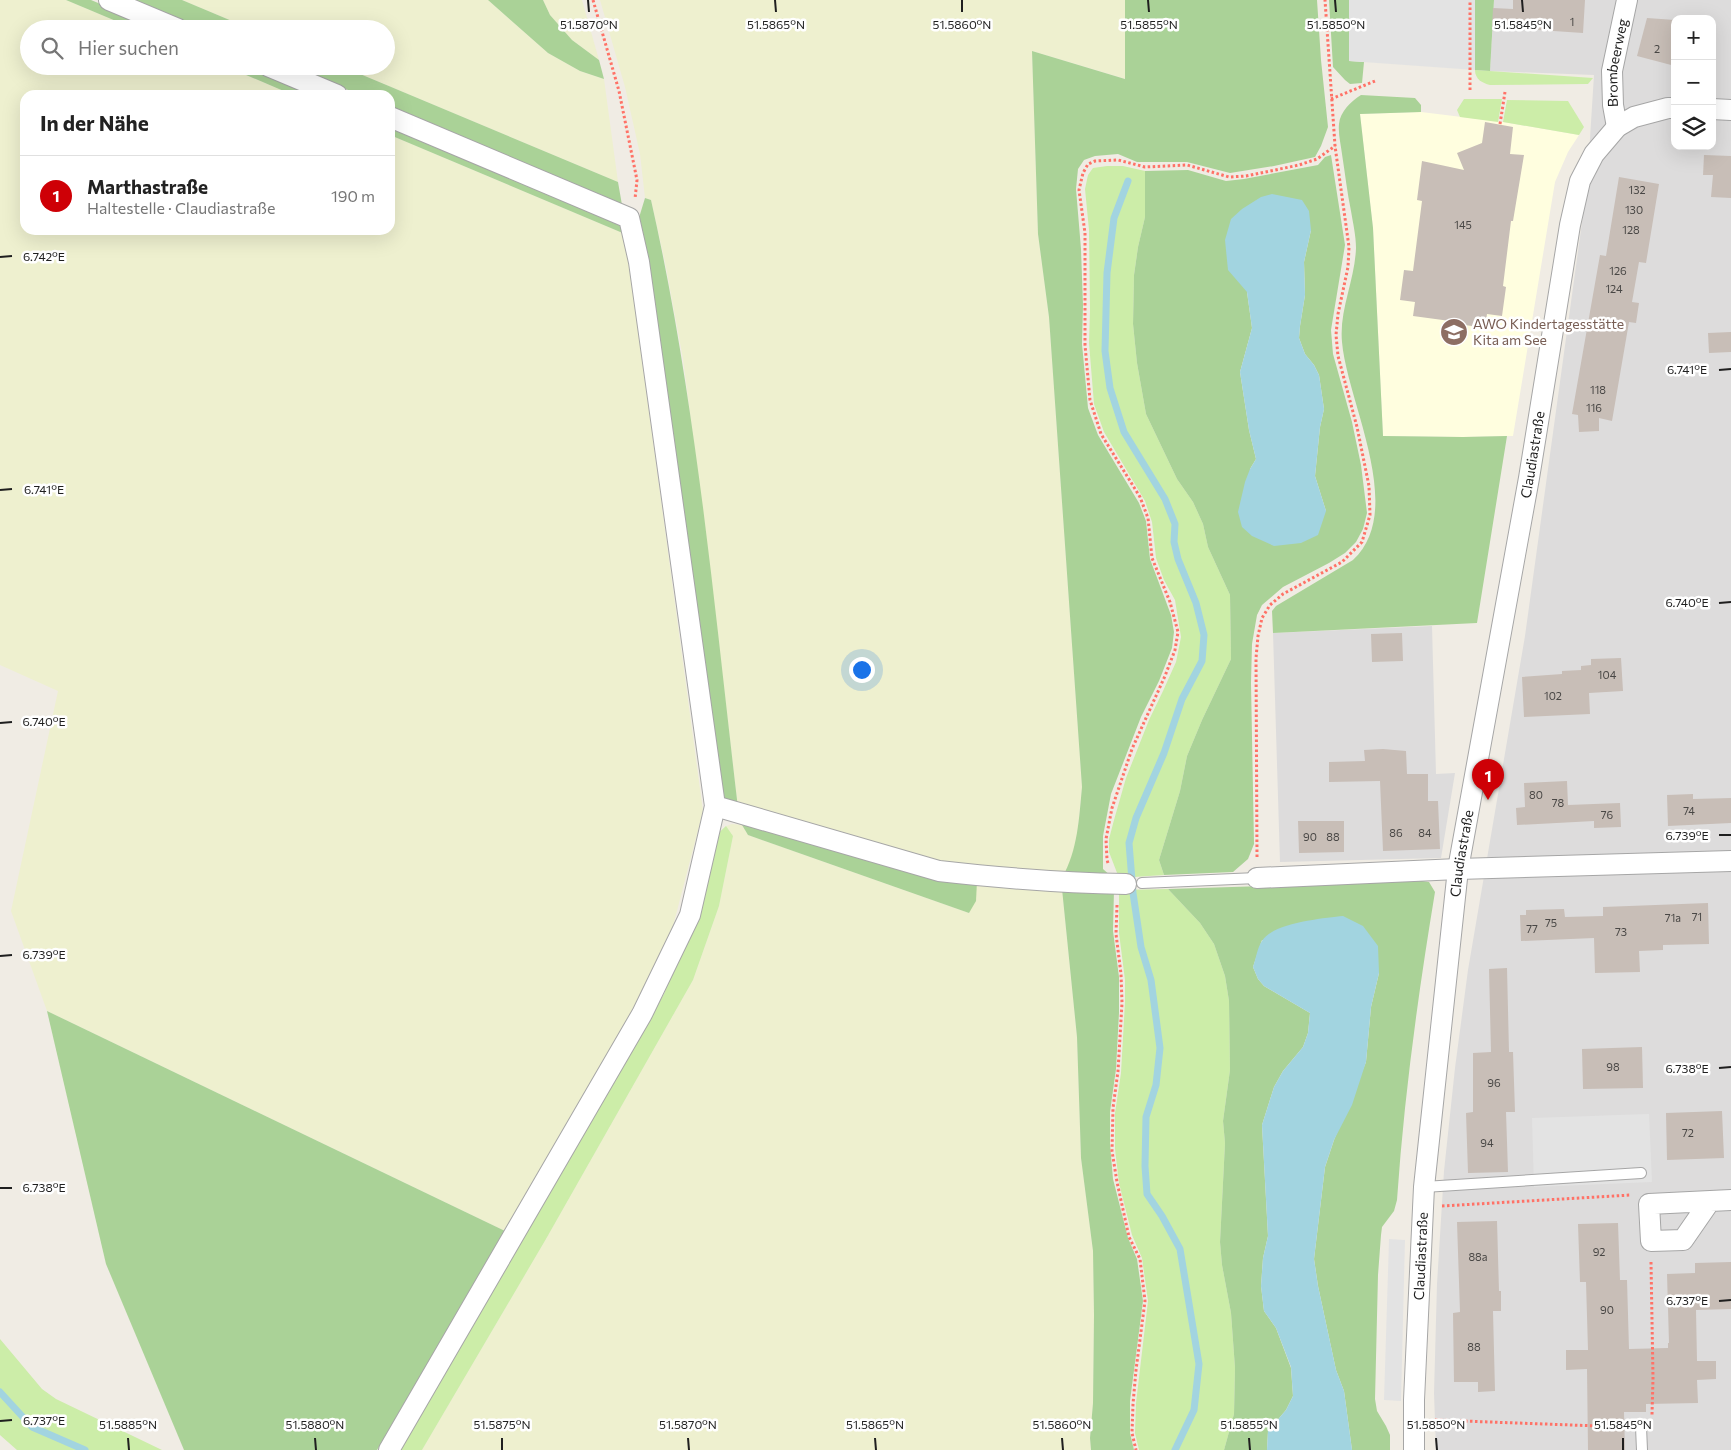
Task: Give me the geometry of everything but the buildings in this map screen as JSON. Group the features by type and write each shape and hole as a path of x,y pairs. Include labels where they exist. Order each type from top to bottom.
{"street":[{"path":"109,0 157,20"},
{"name":"Brombeerweg","path":"1617,126 1613,105 1612,71 1627,0"},
{"path":"289,75 325,90"},
{"path":"1617,126 1634,116 1671,108"},
{"path":"1716,109 1731,110"},
{"path":"389,1450 642,1014 690,915 715,806 639,262 628,218 395,119"},
{"name":"Claudiastraße","path":"1414,1450 1424,1187 1458,869 1529,478 1570,225 1580,181 1594,154 1617,126"},
{"path":"715,806 940,871 1060,882 1128,883"},
{"path":"1257,878 1458,869 1731,861"},
{"path":"1710,1201 1683,1240 1651,1241 1649,1204 1710,1201 1731,1200"}],"lane":[{"path":"1128,883 1257,878"},
{"path":"1424,1187 1641,1173"},
{"path":"1641,1427 1642,1450"}],"path":[{"path":"593,0 618,91 637,180 635,203 628,218"},
{"path":"1257,878 1256,658 1262,618 1270,605 1283,594 1342,562 1362,542 1370,515 1369,486 1357,427 1338,356 1336,335 1338,314 1348,267 1349,247 1335,146 1325,0"},
{"path":"1470,0 1470,90"},
{"path":"1331,99 1375,81"},
{"path":"1500,124 1505,92"},
{"path":"1136,1450 1132,1433 1133,1404 1145,1301 1140,1259 1130,1236 1117,1182 1112,1151 1113,1108 1118,1071 1122,1003 1121,974 1116,934 1128,883 1113,871 1106,860 1106,838 1112,808 1132,749 1165,676 1175,650 1178,632 1170,602 1152,558 1148,518 1140,497 1101,434 1090,400 1085,345 1086,233 1080,190 1083,173 1088,164 1095,161 1118,160 1146,166 1187,165 1229,177 1246,176 1317,159 1335,146"},
{"path":"1423,1207 1631,1195 1649,1204"},
{"path":"1415,1419 1641,1427 1652,1424 1651,1241"}],"shaded area":[{"path":"0,0 66,0 114,20 20,20 20,75 246,75 281,90 20,90 20,235 395,235 395,137 625,234 703,811 666,953 505,1231 47,1011 11,911 58,691 0,665"},
{"path":"182,0 488,0 548,53 580,71 604,79 618,182 362,75 395,75 395,20 230,20"},
{"path":"543,0 582,0 599,60 572,40 550,15"},
{"path":"600,0 1125,0 1126,79 1032,51 1038,234 1049,317 1082,787 1077,838 1069,866 1062,878 943,864 738,808 683,359 651,200 645,198 640,154 625,87"},
{"path":"1349,0 1475,0 1475,70 1349,61"},
{"path":"1494,0 1731,0 1731,1450 1436,1450 1434,1393 1437,1284 1444,1171 1455,1068 1468,970 1525,636 1587,186 1594,75 1490,71"},
{"name":"AWO Kindertagesstätte Kita am See","path":"1421,112 1503,122 1579,135 1568,152 1555,182 1513,436 1383,436 1373,228 1360,114"},
{"path":"1432,626 1436,774 1455,773 1441,858 1280,862 1273,633"},
{"path":"732,824 742,825 748,835 969,913 977,881 1062,889 1077,1037 1081,1158 1093,1251 1094,1315 1091,1450 422,1450 546,1239 693,980 719,906 733,836 726,826"},
{"path":"1649,1114 1652,1182 1534,1187 1532,1118"},
{"path":"1389,1239 1405,1240 1401,1401 1384,1400"}],"green space":[{"path":"66,0 91,0 139,20 114,20"},
{"path":"133,0 182,0 230,20 180,20"},
{"path":"488,0 543,0 550,15 572,40 599,60 604,79 580,71 548,53"},
{"path":"1125,0 1317,0 1328,127 1315,157 1274,166 1230,173 1187,162 1137,162 1118,154 1095,156 1084,160 1078,169 1076,189 1081,249 1082,344 1088,408 1098,435 1139,503 1146,521 1150,559 1171,615 1174,632 1172,648 1159,681 1141,717 1111,794 1103,836 1103,869 1112,877 1062,878 1075,845 1082,787 1049,317 1038,234 1032,51 1125,79"},
{"path":"1329,0 1349,0 1349,61 1364,62 1362,83 1350,84 1333,67"},
{"path":"1475,0 1494,0 1490,71 1475,70"},
{"path":"1475,70 1593,78 1588,84 1490,85 1484,83 1476,76"},
{"path":"246,75 270,75 306,90 281,90"},
{"path":"312,75 362,75 618,182 622,205 395,110 395,90 348,90"},
{"path":"1361,95 1415,98 1421,105 1421,112 1360,114 1373,228 1383,436 1507,436 1477,623 1273,633 1272,611 1276,606 1353,560 1368,539 1375,513 1375,485 1370,455 1346,367 1342,342 1343,318 1356,248 1339,124 1341,115 1347,107"},
{"path":"1464,99 1502,99 1498,122 1460,117 1457,110"},
{"path":"1507,100 1568,101 1584,127 1579,135 1503,122"},
{"path":"395,127 616,220 625,234 395,137"},
{"path":"1331,155 1345,245 1331,330 1333,354 1352,422 1361,465 1367,513 1363,529 1356,542 1345,553 1283,587 1262,605 1257,615 1252,644 1251,683 1254,844 1248,859 1233,872 1164,875 1159,860 1180,791 1187,756 1231,659 1230,595 1208,547 1203,524 1193,502 1177,479 1146,414 1137,363 1133,324 1134,275 1145,217 1145,171 1188,170 1226,181 1318,165 1325,157","holes":["1311,230 1304,262 1305,295 1299,338 1305,354 1319,375 1324,409 1320,427 1315,476 1326,511 1250,469 1256,459 1249,430 1240,372 1252,328 1247,292"]},
{"path":"1123,166 1145,171 1145,217 1134,275 1133,324 1137,363 1146,414 1177,479 1193,502 1203,524 1208,547 1230,595 1231,659 1187,756 1180,791 1159,860 1164,875 1119,878 1109,852 1109,839 1126,778 1149,720 1176,662 1181,637 1175,600 1164,580 1156,558 1152,522 1145,501 1104,432 1094,404 1089,343 1089,230 1085,189 1088,175 1093,168"},
{"path":"645,198 651,200 667,275 692,426 712,579 738,808 719,802 638,221"},
{"path":"742,825 756,826 977,881 976,901 969,913 748,835"},
{"path":"726,826 733,836 719,906 693,980 546,1239 422,1450 398,1450 664,994 695,916 712,839"},
{"path":"1429,882 1435,892 1412,1046 1397,1200 1394,1211 1382,1227 1378,1275 1375,1399 1377,1411 1390,1435 1390,1450 1352,1450 1344,1391 1336,1370 1314,1259 1325,1167 1366,1062 1371,1007 1379,973 1262,940 1253,967 1258,979 1264,986 1310,1013 1308,1033 1303,1047 1283,1071 1274,1087 1262,1125 1268,1236 1263,1258 1261,1286 1264,1311 1276,1328 1291,1368 1293,1396 1286,1410 1268,1431 1267,1450 1224,1450 1234,1414 1235,1368 1231,1313 1222,1265 1220,1242 1225,1143 1223,1121 1230,1070 1229,1001 1225,976 1214,944 1200,923 1168,889"},
{"path":"1062,889 1114,890 1113,931 1119,977 1119,1013 1116,1069 1110,1112 1110,1144 1113,1179 1128,1238 1137,1259 1143,1301 1130,1401 1130,1433 1134,1450 1091,1450 1094,1315 1093,1251 1081,1158 1077,1037"},
{"path":"1168,889 1200,923 1214,944 1225,976 1229,1001 1230,1070 1223,1121 1225,1143 1220,1242 1222,1265 1231,1313 1235,1368 1234,1414 1224,1450 1139,1450 1135,1433 1136,1403 1148,1301 1142,1258 1132,1235 1119,1183 1115,1149 1115,1113 1121,1073 1125,1002 1125,980 1119,933 1119,890"},
{"path":"47,1011 505,1231 377,1450 184,1450 106,1264"},
{"path":"0,1339 42,1389 56,1399 162,1450 17,1450 0,1435"}],"water":[{"path":"1272,194 1302,200 1309,211 1311,230 1304,262 1305,295 1299,338 1305,354 1319,375 1324,409 1320,427 1315,476 1326,511 1318,535 1301,543 1274,546 1252,536 1242,527 1238,512 1245,482 1256,459 1249,430 1240,372 1252,328 1247,292 1228,270 1225,240 1231,219 1242,209 1261,197"},
{"path":"1343,916 1363,926 1378,946 1379,973 1371,1007 1366,1062 1352,1105 1334,1140 1325,1167 1314,1259 1336,1370 1344,1391 1352,1450 1267,1450 1268,1431 1286,1410 1293,1396 1291,1367 1276,1328 1264,1311 1261,1286 1263,1258 1268,1236 1262,1125 1274,1087 1283,1071 1303,1047 1308,1033 1310,1013 1264,986 1258,979 1253,967 1262,941 1276,930 1299,922"}],"waterway":[{"path":"1128,181 1114,218 1107,273 1105,351 1110,388 1124,432 1165,499 1175,524 1174,542 1178,559 1196,603 1204,635 1202,661 1182,699 1164,753 1136,818 1129,843 1133,893 1141,947 1151,980 1160,1048 1156,1085 1146,1117 1145,1166 1147,1194 1162,1216 1180,1249 1199,1364 1194,1410 1175,1450"},
{"path":"0,1392 32,1427 85,1450"}],"place":[{"name":"AWO Kindertagesstätte Kita am See","path":"1454,332"},
{"name":"Marthastraße","path":"1488,800"}]}
